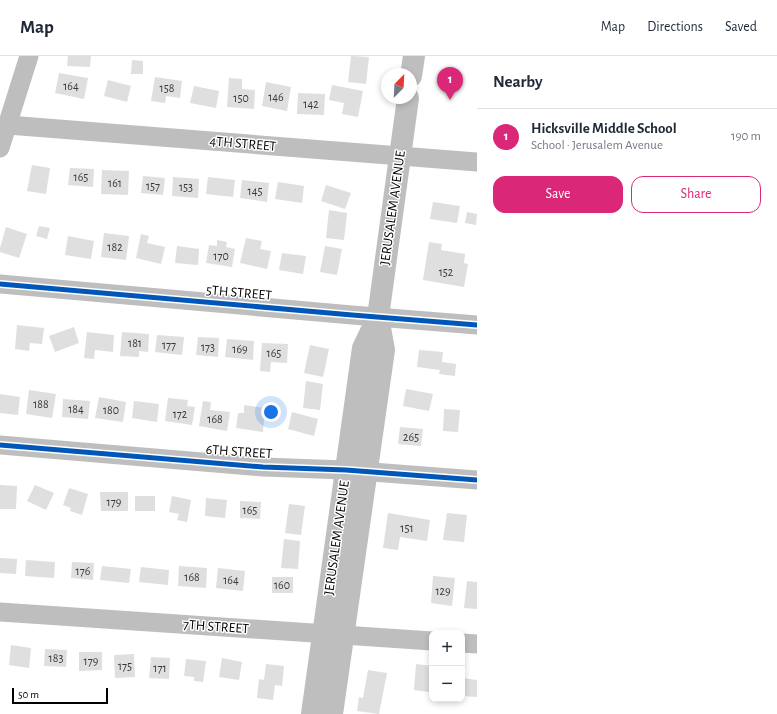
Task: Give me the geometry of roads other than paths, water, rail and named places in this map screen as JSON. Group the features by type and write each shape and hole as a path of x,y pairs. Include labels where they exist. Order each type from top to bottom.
{"main road":[{"path":"412,68 414,56"},
{"name":"JERUSALEM AVENUE","path":"332,714 334,635 356,471 363,348 378,317 407,104"},
{"name":"JERUSALEM AVENUE","path":"312,714 334,635"}],"street":[{"path":"0,148 29,56"},
{"name":"4TH STREET","path":"8,125 477,162"},
{"name":"5TH STREET","path":"0,284 477,325"},
{"name":"6TH STREET","path":"0,445 264,467 356,471 477,480"},
{"name":"7TH STREET","path":"0,612 429,641"},
{"path":"465,643 477,644"}],"place":[{"name":"Hicksville Middle School","path":"450,100"}]}
